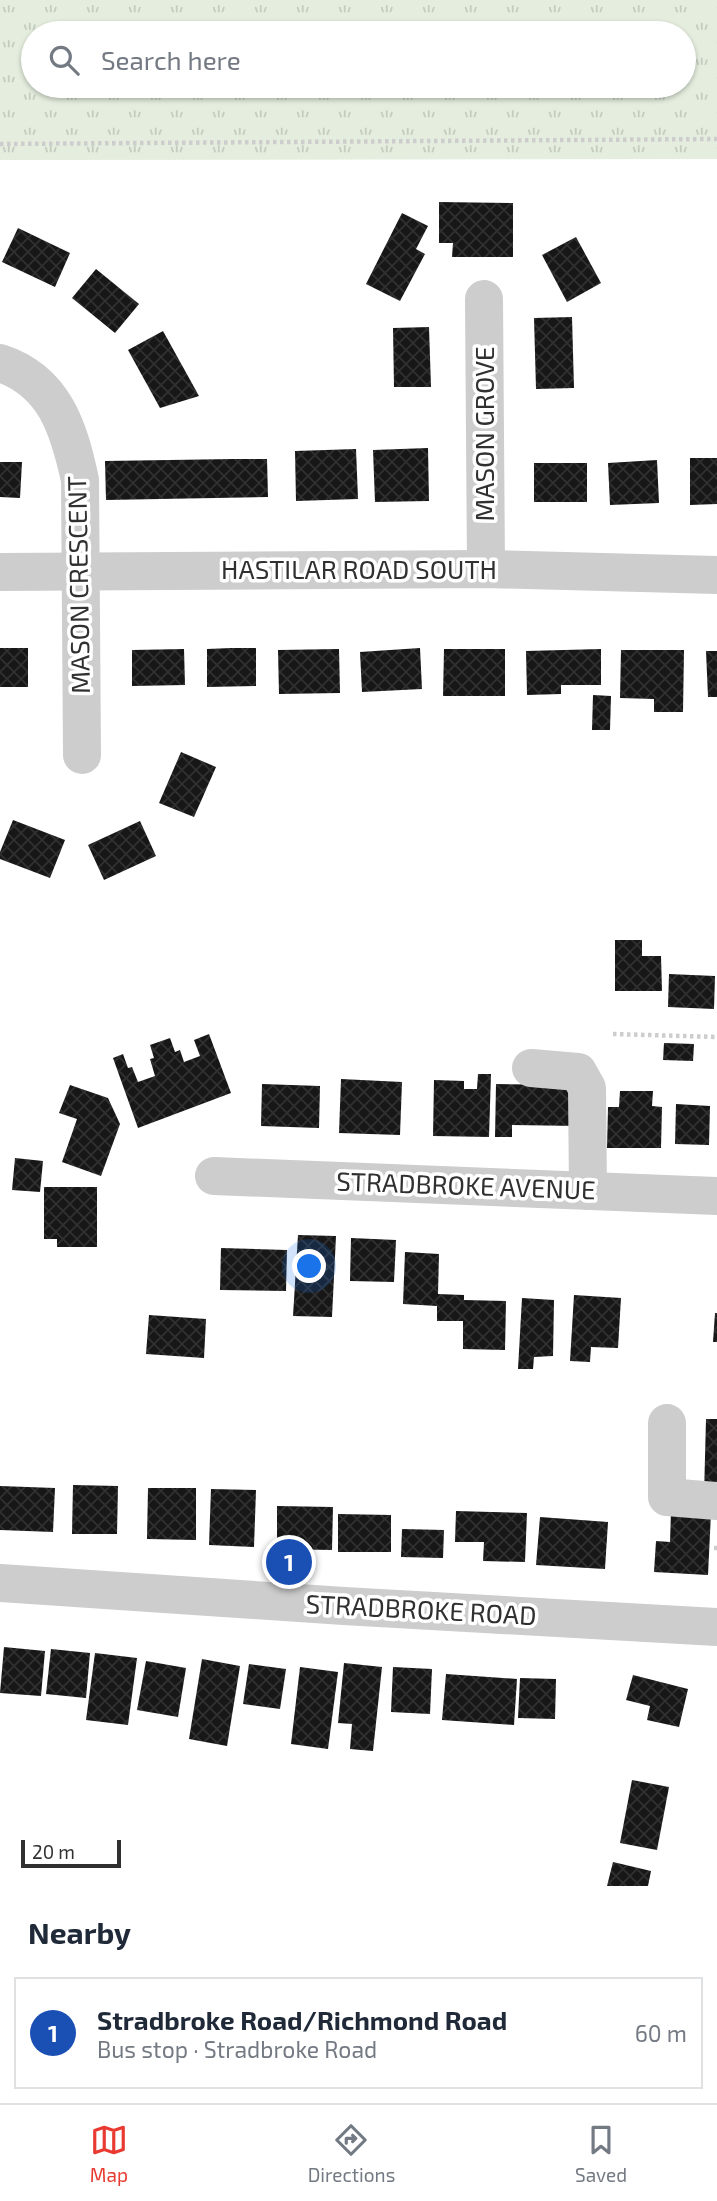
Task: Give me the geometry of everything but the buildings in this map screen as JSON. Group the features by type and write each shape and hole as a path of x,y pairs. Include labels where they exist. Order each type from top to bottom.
{"street":[{"name":"MASON GROVE","path":"484,299 486,569"},
{"name":"MASON CRESCENT","path":"0,363 14,368 44,392 63,417 80,480 82,755"},
{"name":"HASTILAR ROAD SOUTH","path":"0,572 486,569 717,575"},
{"path":"531,1068 578,1072 587,1088 588,1191"},
{"name":"STRADBROKE AVENUE","path":"214,1176 717,1196"},
{"path":"667,1423 667,1497 717,1501"},
{"name":"STRADBROKE ROAD","path":"0,1584 717,1627"}],"path":[{"path":"0,144 717,139"},
{"path":"612,1034 717,1037"}],"green space":[{"path":"0,0 717,0 717,159 0,160"}],"place":[{"name":"Stradbroke Road/Richmond Road","path":"289,1562"}]}
